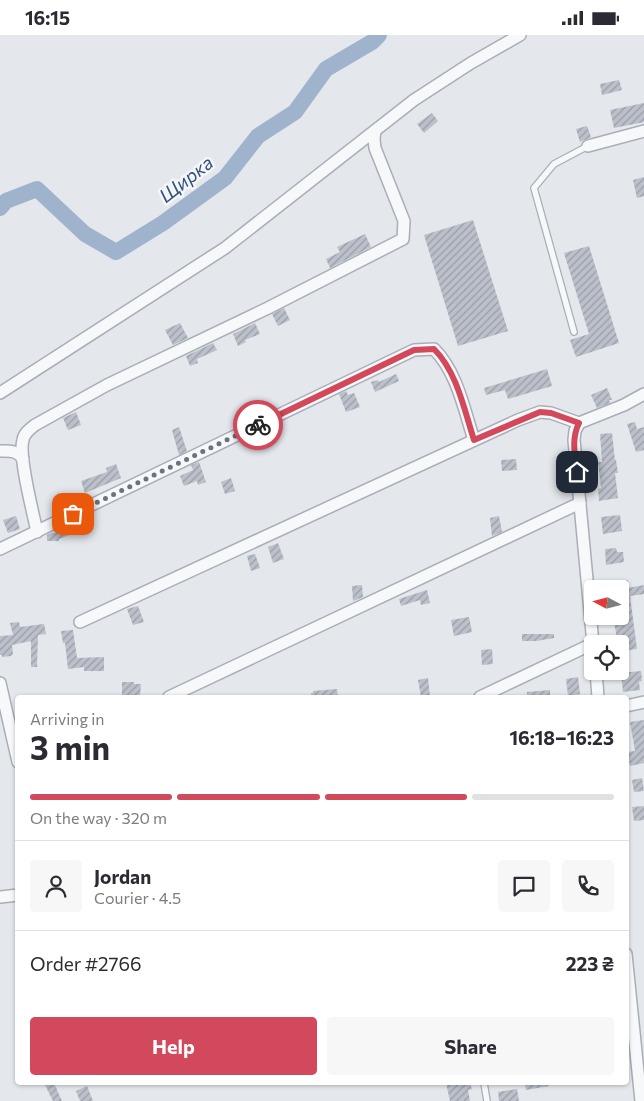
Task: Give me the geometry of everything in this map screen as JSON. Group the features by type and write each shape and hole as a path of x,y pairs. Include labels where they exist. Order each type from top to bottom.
{"street":[{"path":"0,393 225,248 414,100 471,63 520,35"},
{"path":"37,532 23,459 22,441 26,433 35,425 107,385 268,308 403,239 404,221 375,148 375,131"},
{"path":"588,147 644,131"},
{"path":"0,549 414,350 434,349 443,358 454,380 474,440"},
{"path":"80,621 474,440 540,412 551,413 579,423 624,405 644,394"},
{"path":"579,423 575,431 574,440 592,635"},
{"path":"0,451 15,451 23,459"},
{"path":"174,695 580,503"},
{"path":"484,695 584,648"},
{"path":"597,680 598,695"},
{"path":"0,683 15,749"},
{"path":"629,705 644,702"},
{"path":"0,897 15,895"},
{"path":"629,982 640,1040 641,1101"}],"lane":[{"path":"574,331 534,188 554,164 588,147"},
{"path":"484,1085 487,1101"}],"building":[{"path":"619,80 622,90 602,95 600,84"},
{"path":"644,103 644,122 614,128 610,110"},
{"path":"432,113 438,121 424,133 417,124"},
{"path":"587,126 591,137 580,142 576,129"},
{"path":"644,177 644,196 637,198 633,180"},
{"path":"473,220 508,331 458,346 424,235"},
{"path":"365,234 371,247 330,268 326,259 340,252 337,247"},
{"path":"589,246 619,343 576,357 570,340 589,334 564,253"},
{"path":"284,308 290,320 278,326 272,314"},
{"path":"180,323 188,338 173,345 165,330"},
{"path":"255,323 260,334 245,340 246,342 238,346 233,334"},
{"path":"213,343 217,350 197,359 198,363 190,366 186,356"},
{"path":"547,369 552,386 508,399 505,390 486,395 484,388"},
{"path":"396,374 399,381 375,392 371,382 378,380 379,382"},
{"path":"607,388 612,400 609,400 610,403 597,408 591,395"},
{"path":"346,391 348,395 354,393 360,407 346,412 339,394"},
{"path":"76,412 81,425 68,430 63,418"},
{"path":"635,422 637,429 644,427 644,450 636,452 627,424"},
{"path":"179,427 187,451 179,455 172,430"},
{"path":"612,433 618,473 615,473 618,498 599,501 598,489 601,488 598,462 602,462 600,434"},
{"path":"516,459 517,470 502,471 501,460"},
{"path":"199,462 206,482 198,485 197,481 184,486 180,476 193,470 191,465"},
{"path":"116,464 121,478 85,493 81,481 107,472 106,468"},
{"path":"231,478 235,491 225,494 221,482"},
{"path":"620,515 622,531 603,534 601,517"},
{"path":"16,516 20,529 8,533 3,520"},
{"path":"499,516 502,532 492,536 490,518"},
{"path":"80,519 84,529 59,539 59,541 47,541 47,535 68,532 66,526"},
{"path":"278,543 284,559 273,563 268,547"},
{"path":"616,548 617,552 623,552 624,562 606,565 605,549"},
{"path":"255,554 260,568 251,571 247,556"},
{"path":"362,585 363,597 353,601 352,586"},
{"path":"644,585 644,594 630,596 637,649 629,650 629,635 616,635 615,625 629,625 629,588"},
{"path":"427,590 430,603 421,605 420,600 401,606 399,599"},
{"path":"138,606 144,622 133,625 127,609"},
{"path":"469,617 472,632 454,636 451,620"},
{"path":"19,622 20,627 44,624 46,634 38,635 37,667 31,667 31,641 12,645 13,654 11,656 2,657 0,655 0,636 13,635 10,623"},
{"path":"73,630 77,658 104,657 104,671 84,671 84,667 68,669 65,643 63,643 61,631"},
{"path":"522,634 554,634 554,638 522,641"},
{"path":"492,649 493,664 482,665 481,650"},
{"path":"641,671 642,681 639,682 640,690 623,692 622,680 629,680 629,672"},
{"path":"578,677 580,694 568,695 566,679"},
{"path":"428,678 430,695 421,695 418,680"},
{"path":"122,682 141,684 140,695 122,695"},
{"path":"337,689 338,695 311,695 313,691"},
{"path":"550,690 550,695 527,695 527,692"},
{"path":"644,720 644,763 630,766 629,752 635,751 630,722"},
{"path":"642,778 644,791 634,792 632,780"},
{"path":"644,806 644,820 634,821 632,807"},
{"path":"45,1085 55,1085 62,1101 53,1101"},
{"path":"446,1085 471,1085 472,1089 468,1090 470,1101 450,1101"},
{"path":"525,1085 549,1086 526,1090"},
{"path":"87,1086 93,1101 80,1101 76,1091"},
{"path":"517,1089 519,1101 499,1101 498,1092"}],"waterway":[{"name":"Щирка","path":"0,208 6,201 37,189 85,234 116,252 163,223 225,178 258,136 295,112 326,69 372,42 379,35"}],"way so far":[{"path":"73,514 258,425"}],"route":[{"path":"258,425 414,350 434,349 443,358 454,380 474,440 540,412 551,413 579,423 575,431 574,440 577,472"}]}
